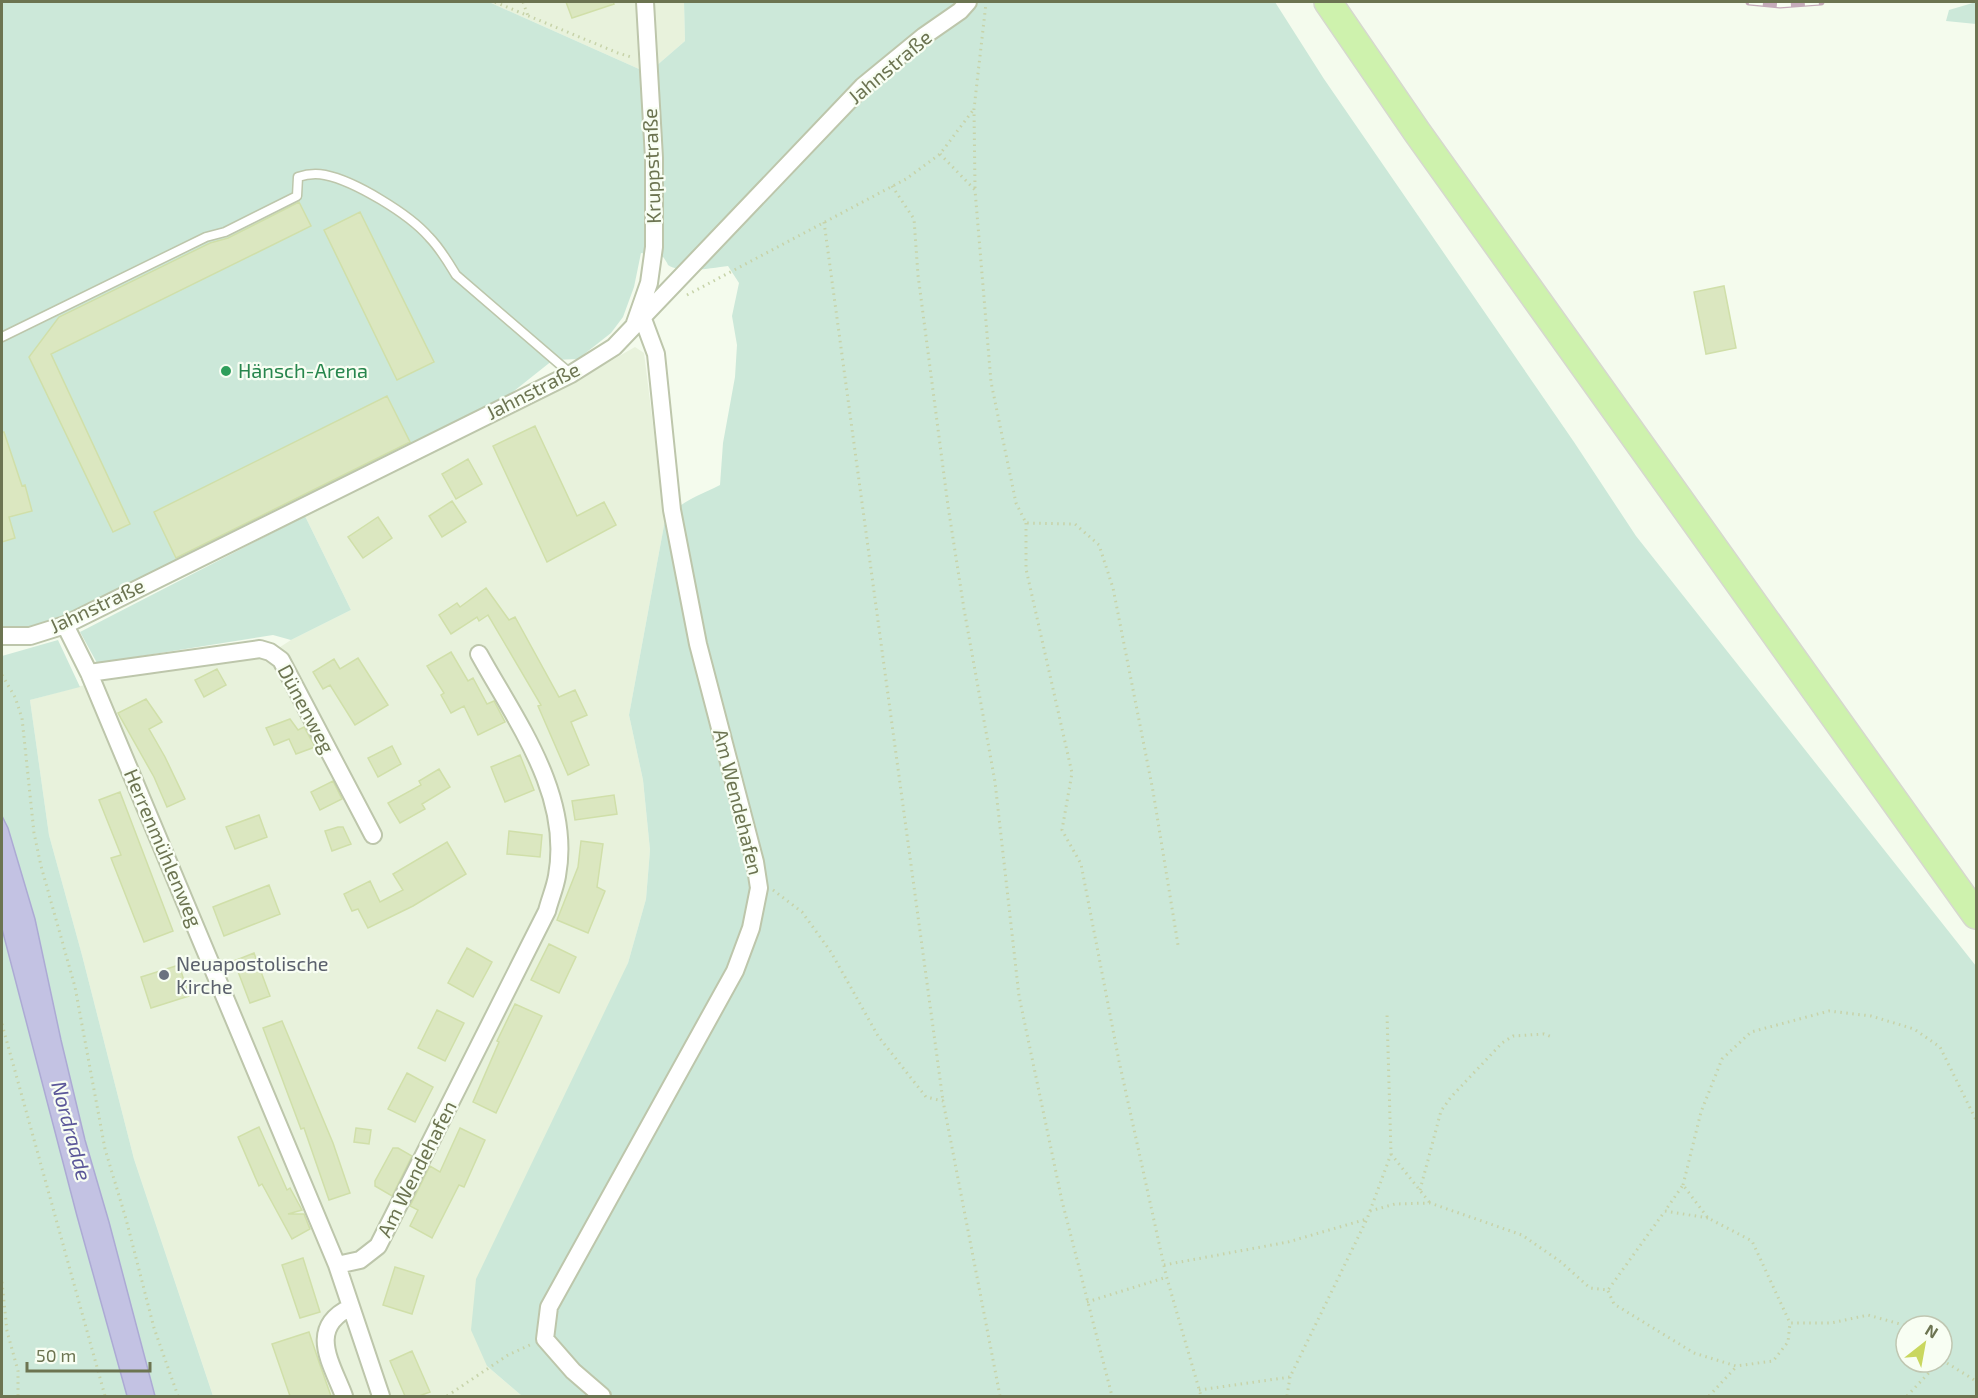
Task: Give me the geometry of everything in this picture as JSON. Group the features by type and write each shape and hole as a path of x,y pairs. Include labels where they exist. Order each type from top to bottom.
{"main road":[{"path":"1328,2 1417,132 1977,915"}],"street":[{"name":"Kruppstraße","path":"638,323 649,283 654,247 654,158 645,2"},
{"name":"Jahnstraße","path":"2,636 30,636 65,625 571,374 614,347 863,86 924,36 960,11 968,2"},
{"name":"Am Wendehafen","path":"545,1339 549,1307 735,971 751,928 759,888 696,633 672,510 656,354 638,323"},
{"name":"Herrenmühlenweg","path":"65,625 89,673 337,1266 381,1396"},
{"name":"Dünenweg","path":"89,673 260,649 270,652 281,660 373,835"},
{"name":"Am Wendehafen","path":"337,1266 360,1260 378,1246 547,911 557,875 558,840 555,809 539,762 479,654"},
{"path":"344,1396 325,1344 327,1328 337,1313 351,1307"},
{"path":"545,1339 573,1371 603,1396"}],"lane":[{"path":"2,337 206,237 225,232 297,196 298,177 312,173 327,175 351,185 403,214 428,235 456,275 571,374"}],"path":[{"path":"495,2 618,53 648,61"},
{"path":"524,2 528,16"},
{"path":"986,2 974,109 975,190 991,382 1016,503 1026,523 1026,569 1072,773 1062,830 1081,864 1119,1061 1164,1265 1201,1396"},
{"path":"684,297 906,179 940,154 974,109"},
{"path":"940,154 975,190"},
{"path":"892,186 914,219 919,286 948,506 995,782 1019,996 1062,1201 1112,1396"},
{"path":"824,222 943,1101 1000,1396"},
{"path":"1026,523 1076,524 1099,546 1113,588 1128,657 1178,945"},
{"path":"2,675 15,697 22,718 34,833 75,987 105,1149 154,1328 178,1396"},
{"path":"758,878 802,912 831,952 878,1036 926,1097 943,1101"},
{"path":"1608,1290 1683,1185 1701,1112 1722,1059 1750,1032 1829,1011 1871,1016 1914,1029 1940,1047 1977,1120"},
{"path":"1287,1396 1290,1377 1367,1219 1391,1154 1387,1014"},
{"path":"2,1024 105,1396"},
{"path":"1420,1190 1441,1111 1451,1097 1502,1044 1513,1036 1544,1034 1551,1037"},
{"path":"1391,1154 1430,1203"},
{"path":"1683,1185 1708,1218"},
{"path":"1370,1211 1395,1204 1430,1203 1522,1235 1561,1262 1590,1288 1608,1290"},
{"path":"1608,1290 1614,1304 1694,1353 1736,1366 1773,1361 1788,1342 1790,1323 1752,1241 1708,1218 1665,1211"},
{"path":"1164,1265 1288,1242 1367,1219"},
{"path":"1087,1302 1167,1277"},
{"path":"2,1282 7,1331 18,1371 18,1396"},
{"path":"1790,1323 1831,1323 1868,1315 1894,1322"},
{"path":"447,1396 508,1355 545,1339"},
{"path":"1709,1396 1736,1366"},
{"path":"1954,1369 1977,1381"},
{"path":"1907,1396 1928,1374"},
{"path":"1199,1390 1290,1377"}],"shaded area":[{"path":"2,2 489,2 648,73 685,41 684,2 1275,2 1324,79 1636,536 1976,966 1976,1396 522,1396 487,1366 471,1330 476,1279 628,963 646,899 650,850 643,780 629,715 665,520 683,504 720,485 723,443 735,377 737,345 732,316 739,283 728,266 697,270 673,268 663,257 641,253 634,287 623,317 611,333 578,359 553,360 509,395 468,418 130,586 61,616 28,627 2,627"},
{"path":"489,2 684,2 685,41 648,73"},
{"path":"1976,2 1976,24 1946,21 1949,10"},
{"path":"635,347 644,353 665,520 629,715 643,780 650,850 646,899 628,963 487,1366 522,1396 213,1396 134,1159 49,835 30,700 103,680 263,658 291,640 351,610 305,516 577,380"},
{"path":"305,516 351,610 291,640 273,635 97,663 80,632"},
{"path":"58,640 80,687 30,700 49,835 134,1159 213,1396 155,1396 153,1391 85,1140 35,919 8,828 2,816 2,656"},
{"path":"2,929 77,1216 127,1396 2,1396"}],"water":[{"name":"Nordradde","path":"2,816 8,828 35,919 85,1140 155,1396 127,1396 77,1216 2,929"}],"building":[{"path":"566,2 613,2 614,4 572,18"},
{"path":"299,202 311,226 51,354 130,524 113,532 29,357 59,317"},
{"path":"360,212 434,362 397,380 324,230"},
{"path":"1724,286 1736,348 1706,354 1694,292"},
{"path":"387,396 410,442 176,558 154,512"},
{"path":"535,426 577,516 604,502 616,525 547,562 493,446"},
{"path":"2,432 4,432 22,486 25,485 32,511 9,517 15,538 2,542"},
{"path":"468,459 482,484 456,499 442,474"},
{"path":"452,501 466,522 442,537 429,516"},
{"path":"378,517 392,538 363,558 348,537"},
{"path":"486,588 509,620 515,617 559,697 575,690 587,715 571,722 589,765 568,775 538,706 541,705 488,615 479,621 477,617 451,634 439,615 457,603 460,607"},
{"path":"451,652 468,681 473,678 487,704 494,701 505,722 478,735 464,706 451,713 441,695 444,693 427,666"},
{"path":"358,658 388,705 355,725 330,685 323,689 313,672 334,659 340,669"},
{"path":"217,669 226,685 204,697 195,680"},
{"path":"146,699 162,722 149,729 185,799 167,807 154,777 118,713"},
{"path":"290,719 298,730 304,727 315,747 296,754 289,739 274,745 266,728"},
{"path":"392,746 401,764 378,777 368,758"},
{"path":"520,755 534,790 505,802 491,767"},
{"path":"439,769 450,787 422,804 425,809 400,823 388,803 421,785 419,781"},
{"path":"333,781 342,799 320,810 311,792"},
{"path":"120,792 173,931 144,942 111,858 121,855 99,800"},
{"path":"614,795 617,814 575,820 572,801"},
{"path":"259,815 267,837 235,849 226,827"},
{"path":"343,827 351,844 332,851 325,831"},
{"path":"509,831 542,835 540,857 507,854"},
{"path":"581,841 603,844 597,887 605,891 588,933 557,920 578,867"},
{"path":"447,842 466,874 413,906 368,928 358,909 352,911 344,894 370,881 380,902 403,890 393,874"},
{"path":"269,885 280,914 224,936 213,907"},
{"path":"549,944 576,957 559,993 531,980"},
{"path":"467,948 492,962 473,997 448,983"},
{"path":"254,953 270,996 250,1003 234,961"},
{"path":"179,965 189,996 151,1008 141,977"},
{"path":"515,1004 542,1016 496,1113 473,1102 499,1042 497,1041"},
{"path":"437,1010 464,1023 445,1061 418,1048"},
{"path":"282,1021 333,1143 350,1193 329,1200 304,1128 301,1129 263,1028"},
{"path":"407,1073 433,1087 415,1122 388,1109"},
{"path":"259,1127 287,1190 290,1188 302,1210 288,1214 304,1214 310,1229 292,1239 262,1184 259,1186 238,1137"},
{"path":"356,1128 371,1130 369,1144 354,1142"},
{"path":"460,1128 485,1140 464,1187 459,1185 432,1238 410,1226 418,1210 410,1206 430,1166 440,1172"},
{"path":"393,1148 398,1148 412,1156 392,1196 375,1186 375,1181"},
{"path":"303,1258 320,1312 300,1318 282,1265"},
{"path":"395,1267 424,1276 412,1314 383,1305"},
{"path":"309,1332 331,1396 290,1396 272,1344"},
{"path":"412,1351 430,1392 419,1396 405,1396 390,1361"}],"railway":[{"path":"1749,2 1780,5 1821,2"}],"place":[{"name":"Hänsch-Arena","path":"226,371"},
{"name":"Neuapostolische Kirche","path":"164,975"}]}
